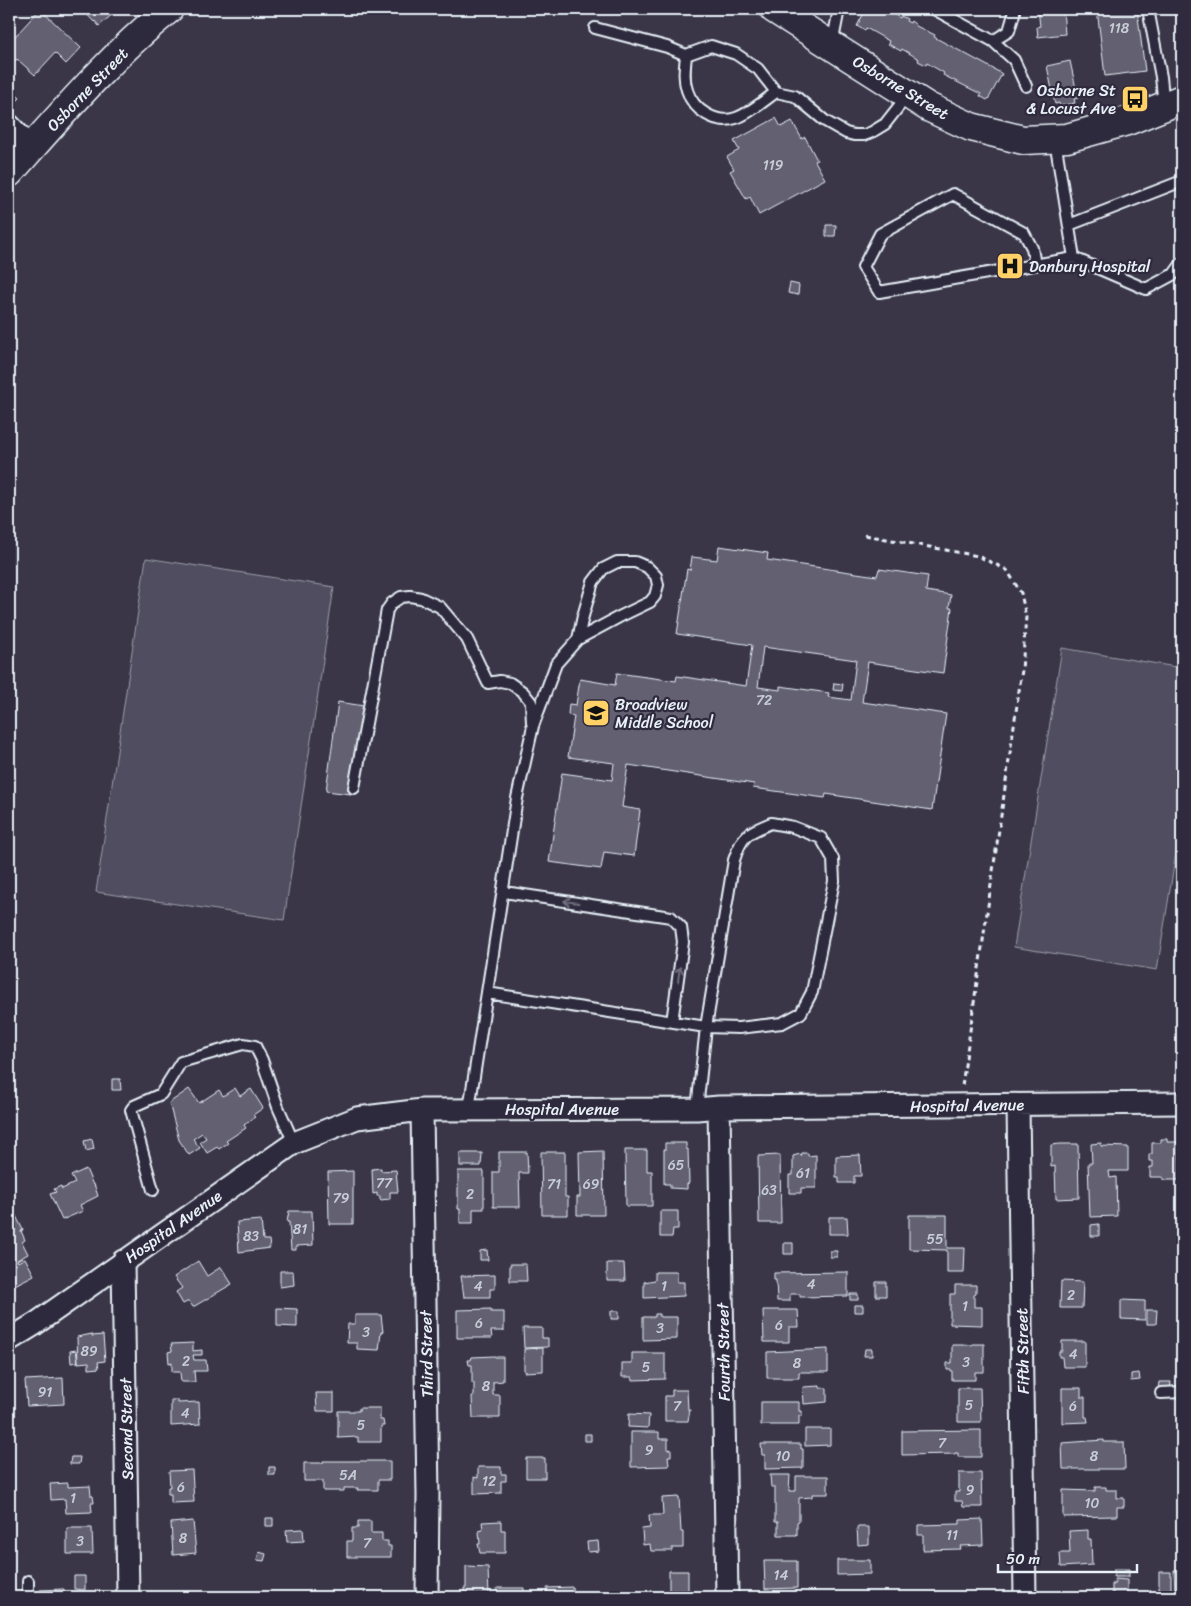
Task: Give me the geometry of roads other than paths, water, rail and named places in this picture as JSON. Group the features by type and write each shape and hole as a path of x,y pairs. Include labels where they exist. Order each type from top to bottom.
{"main road":[{"name":"Osborne Street","path":"9,173 87,86 147,27 170,9"},
{"name":"Osborne Street","path":"774,9 928,107 972,127 1023,140 1067,138 1127,122 1173,103"}],"street":[{"path":"9,125 31,148"},
{"name":"Hospital Avenue","path":"9,1340 36,1324 123,1261 294,1143 357,1118 422,1110 469,1109 697,1109 1182,1102"},
{"name":"Fifth Street","path":"1018,1105 1025,1597"},
{"name":"Fourth Street","path":"719,1108 728,1597"},
{"name":"Third Street","path":"422,1110 428,1495 427,1597"},
{"name":"Second Street","path":"123,1261 128,1597"}],"lane":[{"path":"832,46 839,9"},
{"path":"934,9 993,41 1014,60 1026,86"},
{"path":"993,41 1010,31 1014,9"},
{"path":"1148,9 1161,77 1173,103"},
{"path":"595,28 667,47 686,55 711,46 736,54 758,70 776,92 795,96 826,122 846,133 854,135 864,135 885,124 910,94"},
{"path":"686,55 684,75 687,90 693,102 702,112 714,118 726,120 737,118 776,92"},
{"path":"1055,139 1074,258"},
{"path":"1069,226 1182,181"},
{"path":"1035,265 1032,248 1024,233 952,194 880,234 863,267 879,292 1035,265 1074,258 1146,289 1174,274 1182,262"},
{"path":"469,1109 517,798 532,726 556,664 578,640 650,602 655,596 658,585 656,576 647,566 635,562 617,562 603,569 593,582 578,640"},
{"path":"354,788 387,610 392,603 401,597 421,598 440,607 467,639 488,683 500,681 510,683 523,692 531,702 532,726"},
{"path":"487,993 706,1027 739,1028 782,1023 800,1013 812,992 834,881 833,859 821,838 793,827 771,824 751,831 739,844 734,860 706,1027 697,1109"},
{"path":"504,892 671,918 681,926 683,942 672,1022"},
{"path":"153,1190 131,1110 134,1106 160,1094 181,1062 243,1044 255,1046 294,1143"},
{"path":"1161,1393 1182,1392"},
{"path":"28,1581 28,1597"}],"place":[{"name":"Osborne St & Locust Ave","path":"1135,99"},
{"name":"Danbury Hospital","path":"1010,266"},
{"name":"Broadview Middle School","path":"596,713"}]}
